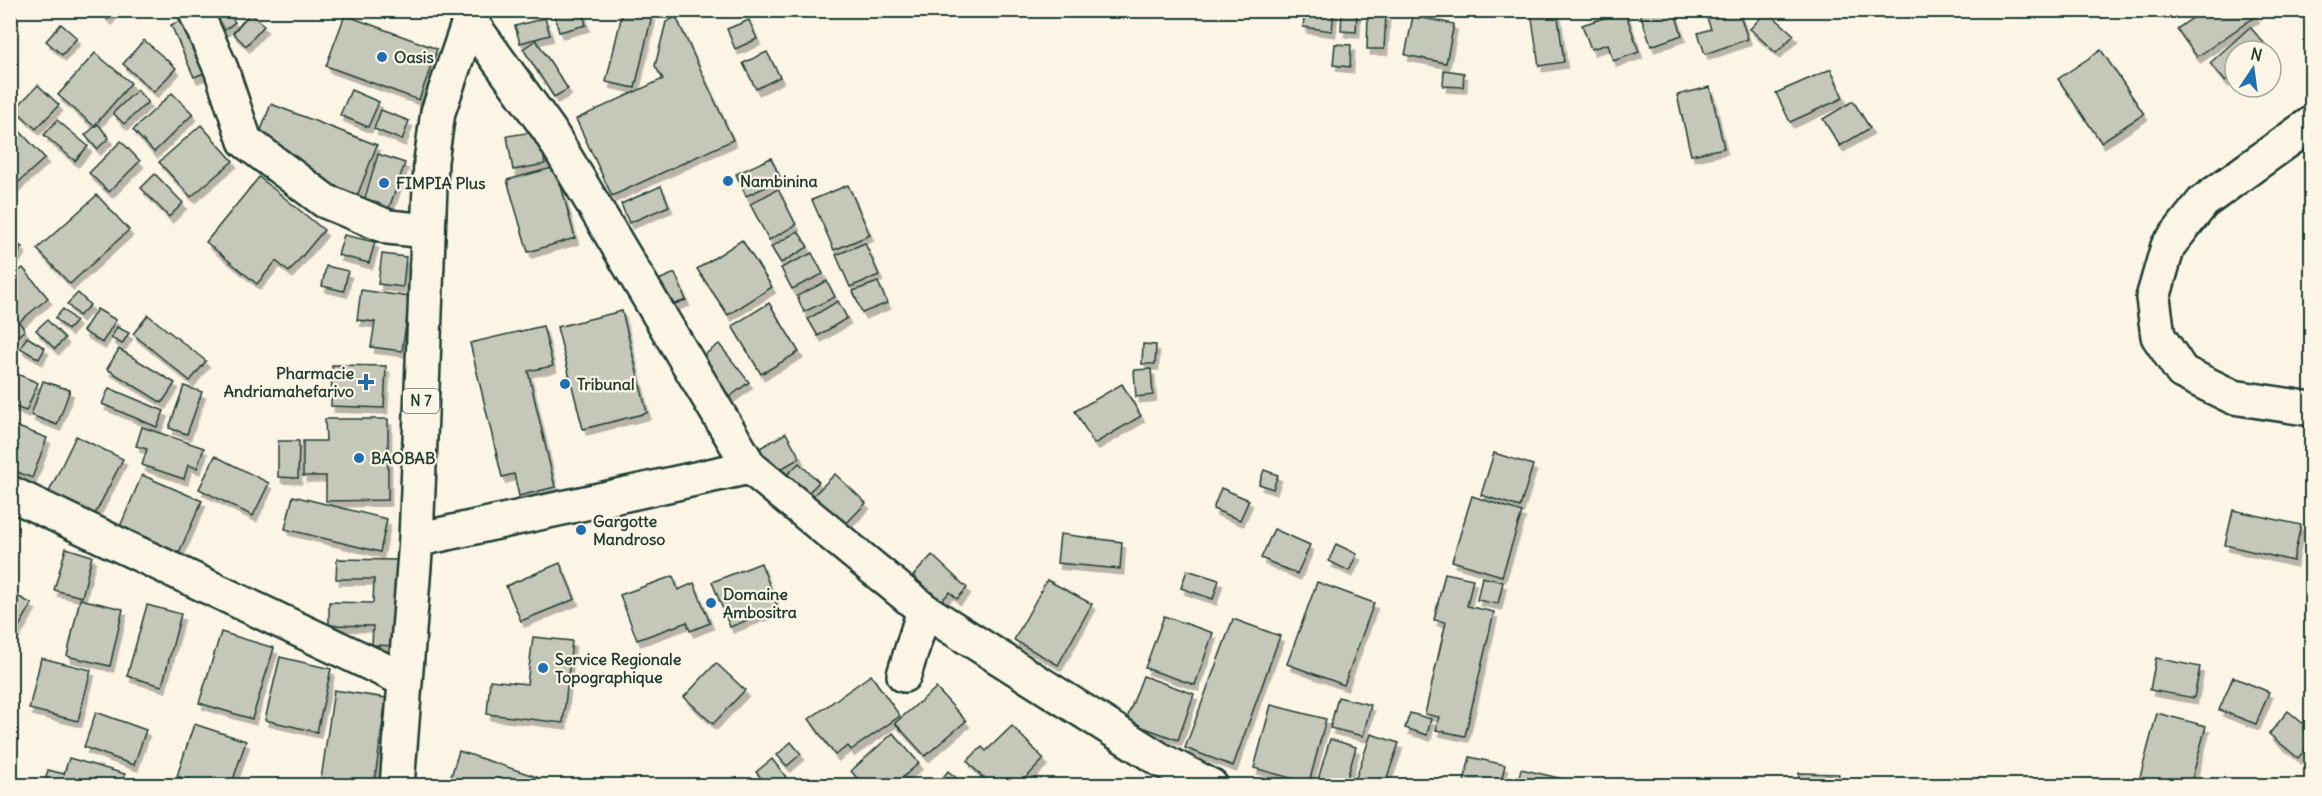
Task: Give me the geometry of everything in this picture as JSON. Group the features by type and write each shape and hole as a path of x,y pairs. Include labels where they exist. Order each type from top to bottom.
{"street":[{"path":"195,10 221,69 245,141 325,201 388,227 428,231"},
{"path":"471,16 549,130 750,467 924,610 1159,759 1211,786"},
{"name":"N 7","path":"397,786 403,679 416,540 431,161 438,112 471,16"},
{"path":"2312,123 2203,202 2168,246 2153,298 2158,336 2182,372 2233,397 2312,409"},
{"path":"416,540 750,467"},
{"path":"10,494 403,679"},
{"path":"904,675 924,610"}],"building":[{"path":"99,10 115,10 108,19"},
{"path":"219,10 225,10 235,22 219,34 208,19"},
{"path":"564,10 582,10 586,25 559,32 554,13"},
{"path":"623,10 652,15 635,88 606,82"},
{"path":"1305,10 1334,10 1332,31 1303,27"},
{"path":"1557,10 1564,62 1539,66 1531,12"},
{"path":"1639,10 1674,10 1682,35 1651,46"},
{"path":"1704,10 1738,10 1748,39 1705,54 1698,33 1711,29"},
{"path":"2204,10 2252,10 2256,16 2197,57 2177,29"},
{"path":"1342,11 1357,12 1356,32 1341,31"},
{"path":"1625,11 1639,52 1613,61 1608,44 1591,49 1582,25"},
{"path":"1767,11 1794,35 1776,53 1750,29"},
{"path":"250,13 264,26 246,46 233,33"},
{"path":"1368,14 1386,15 1384,49 1367,49"},
{"name":"Oasis","path":"345,15 437,49 419,100 326,66"},
{"path":"1413,16 1454,24 1446,63 1405,55"},
{"path":"189,17 212,70 194,77 171,25"},
{"path":"676,17 733,140 612,196 576,119 663,79 655,66 666,22"},
{"path":"545,18 550,35 520,43 515,26"},
{"path":"749,20 757,39 735,49 727,29"},
{"path":"61,24 77,38 62,55 46,41"},
{"path":"2250,27 2260,39 2237,39"},
{"path":"144,40 176,68 154,92 123,64"},
{"path":"536,40 568,89 554,97 523,49"},
{"path":"1335,44 1351,45 1350,67 1333,65"},
{"path":"2101,50 2144,114 2101,142 2058,79"},
{"path":"2223,51 2223,79 2210,63"},
{"path":"767,52 780,77 756,89 743,63"},
{"path":"95,53 131,83 94,126 58,95"},
{"path":"1831,69 1843,98 1790,122 1776,93"},
{"path":"1444,70 1464,73 1463,87 1443,86"},
{"path":"38,85 59,105 36,129 15,109"},
{"path":"1710,87 1724,148 1691,155 1677,95"},
{"path":"137,90 148,102 124,124 113,113"},
{"path":"351,90 379,102 368,127 340,115"},
{"path":"172,93 193,114 154,152 133,130"},
{"path":"1853,101 1870,128 1840,146 1823,119"},
{"path":"271,104 377,145 354,204 258,138"},
{"path":"381,110 409,121 402,140 374,129"},
{"path":"57,120 88,146 75,161 44,135"},
{"path":"13,124 45,158 10,190 10,126"},
{"path":"98,124 109,138 97,149 85,135"},
{"path":"201,125 233,161 191,197 159,162"},
{"path":"539,131 545,164 513,170 507,136"},
{"path":"121,141 140,161 109,192 89,173"},
{"name":"FIMPIA Plus","path":"378,154 405,163 387,214 363,204"},
{"path":"771,158 781,180 746,196 736,174"},
{"path":"556,167 575,238 528,252 507,180"},
{"path":"155,174 183,203 169,217 141,188"},
{"path":"259,177 324,230 289,272 276,261 257,284 206,242"},
{"path":"848,185 870,235 834,250 812,200"},
{"path":"661,186 669,206 629,223 621,204"},
{"path":"778,189 796,225 769,240 750,204"},
{"path":"97,195 129,230 70,284 37,249"},
{"path":"798,231 808,247 781,263 771,247"},
{"path":"344,235 375,242 369,263 338,255"},
{"path":"10,240 22,247 11,264 10,263"},
{"path":"742,240 772,287 728,315 697,269"},
{"path":"865,243 879,275 850,287 836,255"},
{"path":"812,253 823,274 792,289 781,268"},
{"path":"382,254 406,257 403,287 378,284"},
{"path":"326,266 348,271 344,291 322,286"},
{"path":"23,268 48,298 19,322 25,330 10,342 10,278"},
{"path":"675,273 686,300 666,307 656,281"},
{"path":"827,281 835,297 804,312 797,296"},
{"path":"878,282 887,303 862,313 853,291"},
{"path":"361,290 410,297 402,351 371,347 375,322 357,320"},
{"path":"78,293 90,305 79,316 67,304"},
{"path":"838,301 847,318 818,336 808,319"},
{"path":"769,303 799,352 761,374 732,326"},
{"path":"63,309 76,321 68,330 55,318"},
{"path":"97,309 116,320 102,343 83,331"},
{"path":"622,311 647,413 583,429 557,327"},
{"path":"148,315 206,361 190,381 133,334"},
{"path":"47,320 65,338 55,349 36,330"},
{"path":"543,326 553,366 528,371 555,487 519,496 514,474 502,477 470,343"},
{"path":"117,327 129,333 122,344 111,338"},
{"path":"27,337 45,348 39,359 20,348"},
{"path":"719,344 749,382 728,398 699,359"},
{"path":"1143,344 1156,345 1155,364 1142,364"},
{"path":"119,349 175,383 162,403 107,369"},
{"path":"332,365 386,366 384,408 331,406"},
{"path":"1151,369 1153,395 1136,397 1134,370"},
{"path":"15,373 38,383 26,411 10,405 10,385"},
{"path":"43,381 70,390 57,425 31,415"},
{"path":"1122,384 1141,416 1094,444 1075,411"},
{"path":"184,386 202,392 187,434 169,428"},
{"path":"109,388 164,411 157,427 102,404"},
{"path":"325,419 388,419 388,500 326,501 326,476 303,476 303,441 326,441"},
{"path":"10,424 47,438 32,478 10,469"},
{"path":"142,427 204,448 197,468 188,465 184,479 142,465 147,449 136,446"},
{"path":"786,433 800,458 772,474 758,449"},
{"path":"76,436 123,459 95,514 49,492"},
{"path":"278,441 299,441 298,478 278,477"},
{"path":"1494,453 1533,465 1520,507 1481,495"},
{"path":"215,456 269,483 253,516 199,489"},
{"path":"799,463 819,482 802,499 783,479"},
{"path":"1264,470 1278,475 1273,489 1259,484"},
{"path":"835,474 866,503 841,529 810,499"},
{"path":"142,475 202,501 178,555 119,529"},
{"path":"1221,488 1249,500 1240,520 1213,509"},
{"path":"293,496 387,519 380,552 285,529"},
{"path":"1472,496 1522,512 1502,576 1452,561"},
{"path":"2233,510 2301,525 2293,561 2225,545"},
{"path":"1274,529 1310,545 1297,574 1261,558"},
{"path":"1060,534 1122,542 1120,569 1057,563"},
{"path":"1336,544 1357,554 1349,571 1329,561"},
{"path":"66,548 92,556 82,597 54,590"},
{"path":"932,555 967,588 957,599 950,592 941,601 913,576"},
{"path":"337,559 399,560 398,646 372,645 373,626 329,625 329,602 373,603 374,579 336,579"},
{"path":"560,563 575,599 521,621 506,586"},
{"path":"761,563 778,608 730,627 712,582"},
{"path":"1187,570 1219,580 1213,599 1181,588"},
{"path":"1445,573 1473,579 1467,606 1494,612 1465,736 1436,730 1439,717 1425,714 1446,622 1434,620"},
{"path":"673,576 678,590 694,583 710,623 690,631 687,622 637,640 620,595"},
{"path":"1482,577 1503,582 1498,604 1477,600"},
{"path":"1047,580 1092,604 1058,665 1014,640"},
{"path":"1317,582 1374,603 1344,685 1287,664"},
{"path":"10,592 32,604 10,642"},
{"path":"80,599 123,609 110,666 67,656"},
{"path":"147,605 181,614 162,686 127,676"},
{"path":"1164,616 1213,633 1195,685 1145,668"},
{"path":"1233,619 1280,636 1233,766 1185,748"},
{"path":"221,632 274,648 252,719 199,703"},
{"path":"533,637 572,641 563,723 487,714 490,680 527,684"},
{"path":"280,657 331,669 317,732 265,720"},
{"path":"41,658 91,670 78,721 29,709"},
{"path":"2156,658 2200,667 2194,698 2150,690"},
{"path":"716,663 745,690 713,724 684,697"},
{"path":"871,675 900,716 851,750 848,746 835,755 809,719"},
{"path":"1143,676 1194,694 1178,740 1126,721"},
{"path":"2233,677 2269,692 2256,724 2219,710"},
{"path":"936,688 966,721 925,756 895,723"},
{"path":"334,690 386,698 374,786 321,779"},
{"path":"1338,697 1371,705 1363,736 1330,728"},
{"path":"1271,705 1326,719 1309,783 1254,768"},
{"path":"2288,711 2312,731 2312,742 2298,758 2269,734"},
{"path":"96,712 146,730 134,765 84,747"},
{"path":"1410,713 1431,719 1427,735 1405,728"},
{"path":"2157,713 2206,726 2190,786 2157,786 2139,781"},
{"path":"194,724 246,741 231,786 205,786 177,776"},
{"path":"1012,726 1044,759 1018,786 991,786 967,761 982,747 986,751"},
{"path":"893,733 919,763 893,786 864,786 851,771"},
{"path":"1371,734 1399,743 1384,786 1353,786"},
{"path":"1330,739 1356,747 1345,786 1316,786"},
{"path":"791,742 801,754 787,766 777,755"},
{"path":"459,751 537,777 534,786 448,786"},
{"path":"1470,757 1505,765 1500,786 1463,786"},
{"path":"69,758 125,774 122,786 44,786 48,770 64,774"},
{"path":"772,759 786,777 775,786 768,786 756,772"},
{"path":"1521,769 1592,786 1517,786"},
{"path":"948,771 966,786 936,786"},
{"path":"1799,773 1839,774 1838,786 1799,786"},
{"path":"145,778 173,786 143,786"}],"place":[{"name":"Oasis","path":"382,57"},
{"name":"Nambinina","path":"728,181"},
{"name":"FIMPIA Plus","path":"384,183"},
{"name":"Pharmacie Andriamahefarivo","path":"366,382"},
{"name":"Tribunal","path":"565,384"},
{"name":"BAOBAB","path":"359,458"},
{"name":"Gargotte Mandroso","path":"581,530"},
{"name":"Domaine Ambositra","path":"711,603"},
{"name":"Service Regionale Topographique","path":"543,668"}]}
